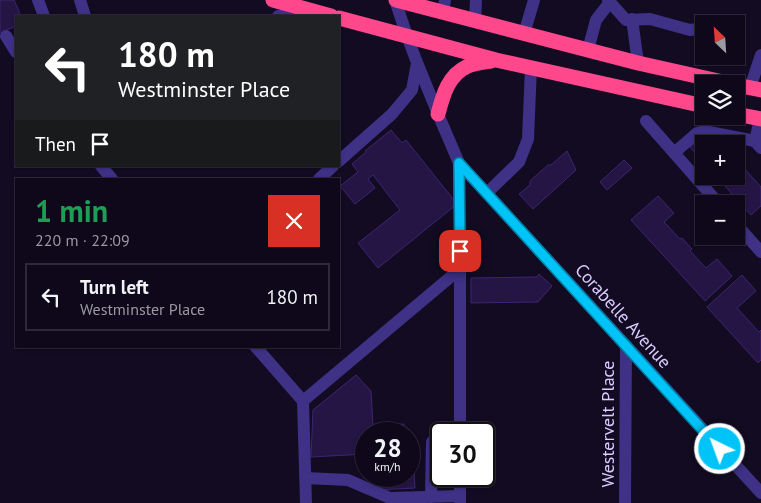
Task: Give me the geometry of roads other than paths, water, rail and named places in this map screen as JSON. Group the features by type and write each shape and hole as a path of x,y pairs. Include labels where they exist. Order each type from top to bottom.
{"highway":[{"path":"273,0 327,15"},
{"path":"396,0 444,6 475,21 695,76"},
{"path":"340,18 496,60 695,104"},
{"path":"438,114 444,93 458,72 469,65 496,60"},
{"path":"745,116 760,119"}],"street":[{"path":"38,0 44,15"},
{"path":"80,0 85,15"},
{"path":"396,0 417,63 459,163 460,422"},
{"path":"475,21 476,0"},
{"path":"524,34 534,0"},
{"path":"588,50 596,20 609,1 626,20 650,19 690,30 695,29"},
{"path":"283,15 306,10"},
{"path":"632,20 638,63"},
{"path":"6,36 15,50"},
{"path":"749,87 761,55"},
{"path":"340,160 392,114 412,90 417,63"},
{"path":"487,193 519,162 528,139 531,68"},
{"path":"674,153 697,133 704,131 758,144 760,119"},
{"path":"646,121 711,195"},
{"name":"Corabelle Avenue","path":"459,163 761,493"},
{"path":"102,167 111,178"},
{"path":"320,178 332,167"},
{"path":"745,234 760,250"},
{"path":"303,401 460,269"},
{"name":"Westervelt Place","path":"625,503 626,346"},
{"path":"257,348 303,401 306,503"},
{"path":"306,478 348,480 390,498 431,497 460,500 460,487"},
{"path":"431,487 431,497"}]}
